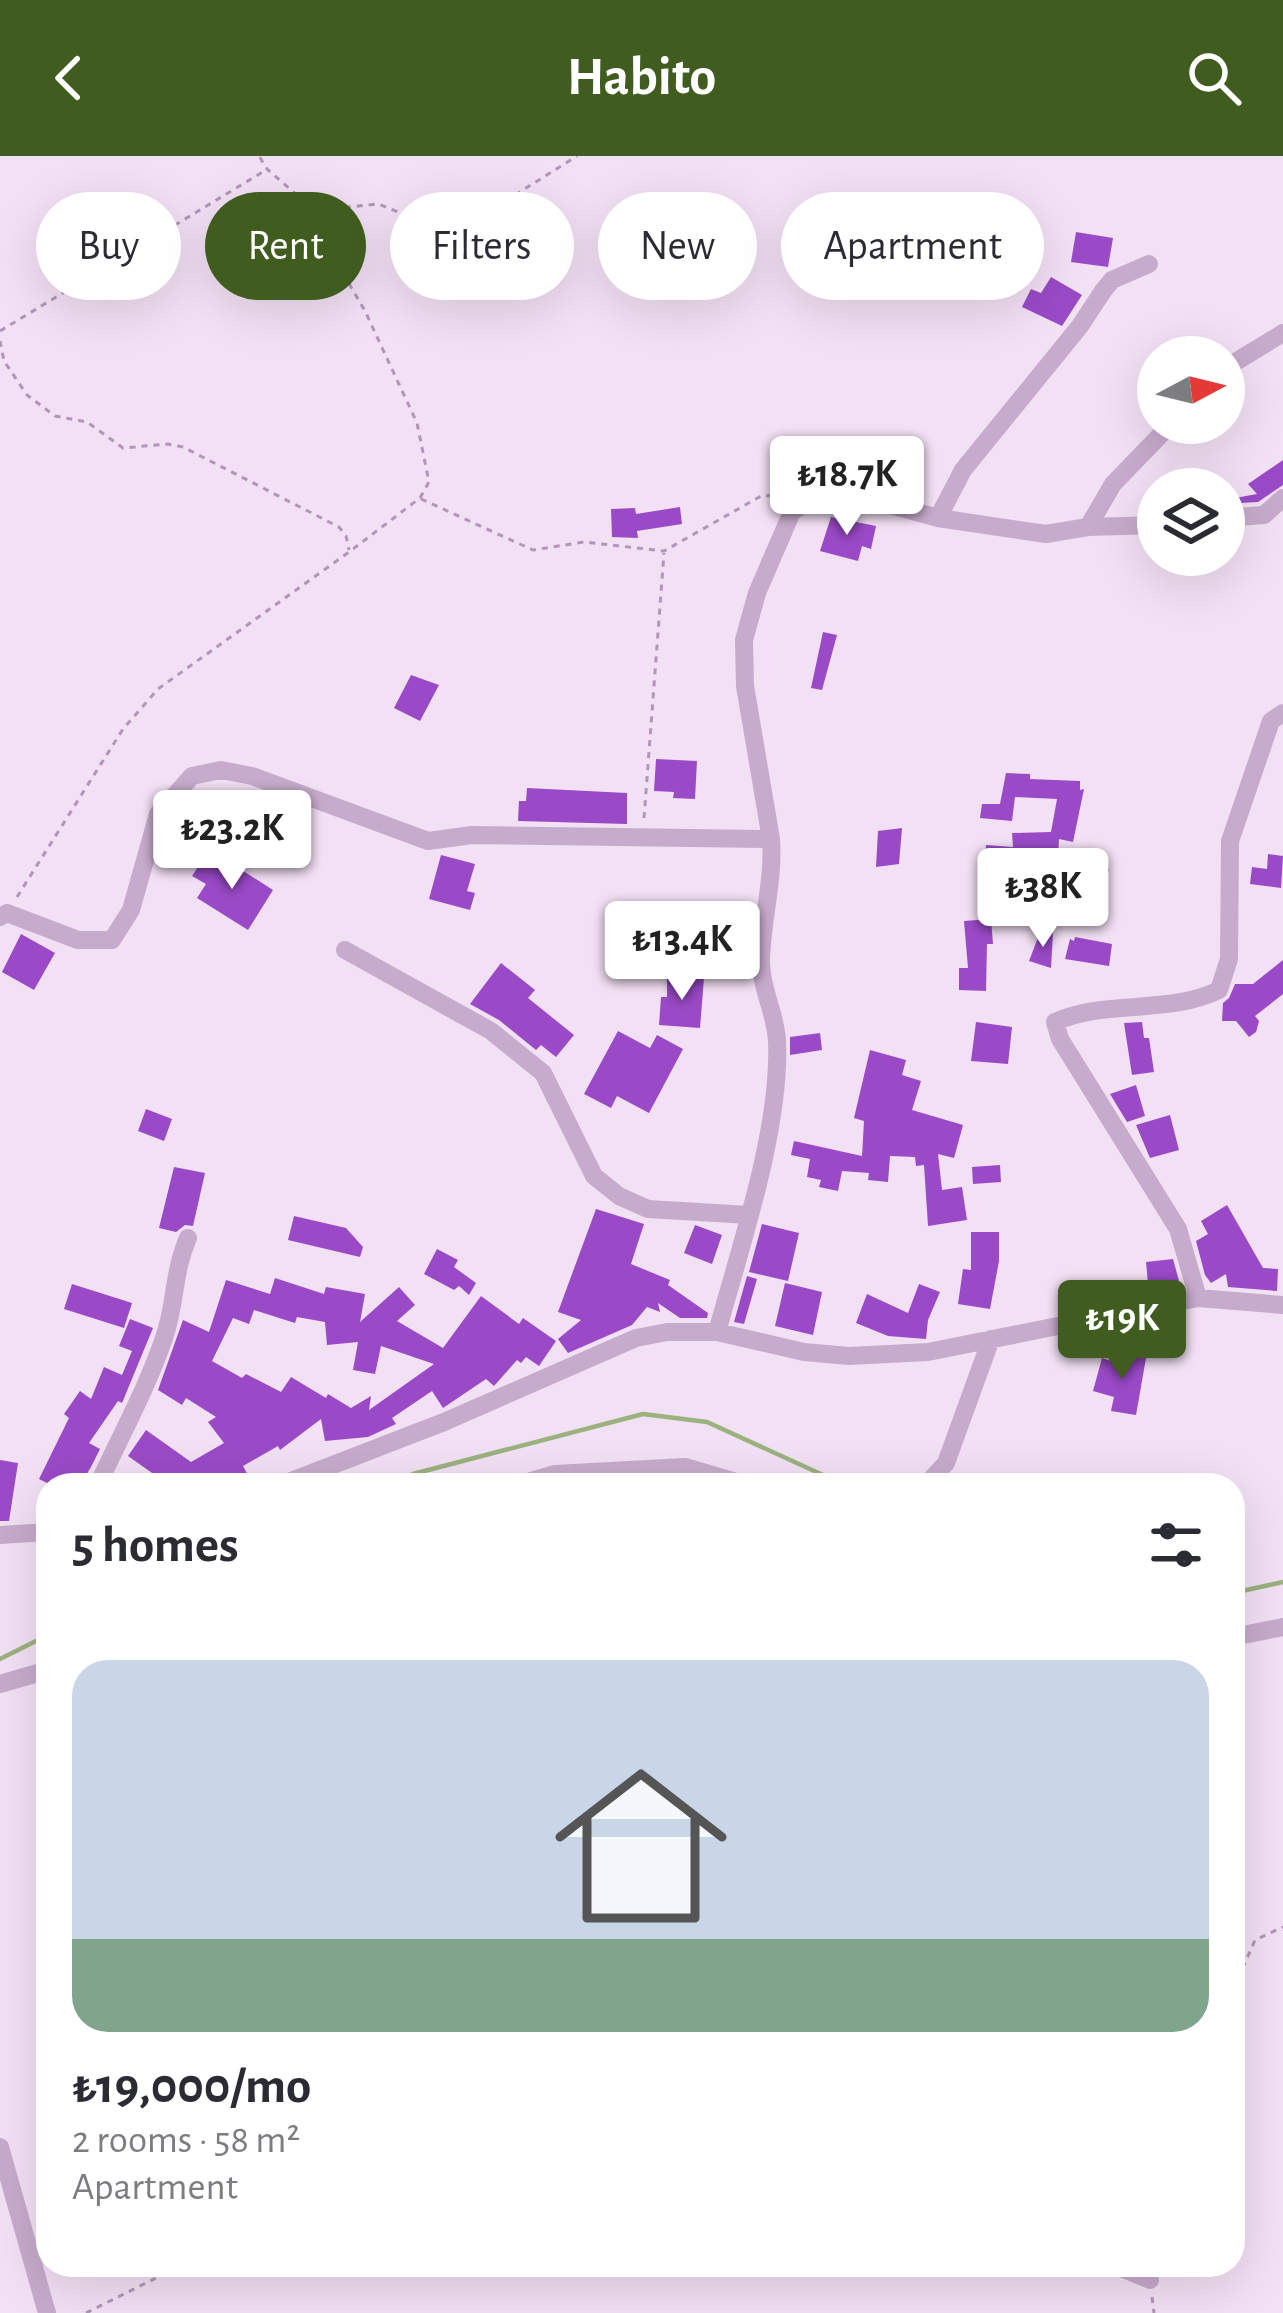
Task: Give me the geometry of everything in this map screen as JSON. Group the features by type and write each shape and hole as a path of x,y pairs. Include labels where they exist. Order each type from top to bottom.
{"street":[{"path":"938,518 963,470 1103,291 1124,273 1149,264"},
{"path":"1245,356 1283,333"},
{"path":"1088,527 1114,484 1152,444"},
{"path":"717,1332 749,1215 775,1088 777,1038 760,963 772,839 745,686 744,640 757,593 792,512 818,494 862,497 938,518 1046,534 1137,526"},
{"path":"1245,516 1264,514 1283,498"},
{"path":"1198,1298 1178,1229 1060,1039 1055,1022 1080,1011 1198,1000 1219,990 1228,959 1230,842 1274,742 1271,721 1283,713"},
{"path":"3,915 78,940 112,940 131,910 158,814 192,776 221,770 282,785 428,841 472,835 772,839"},
{"path":"345,950 491,1031 543,1073 594,1176 619,1196 648,1209 749,1215"},
{"path":"103,1473 164,1340 173,1307 176,1264 188,1238"},
{"path":"312,1473 444,1422 636,1338 668,1332 717,1332 804,1352 849,1356 928,1352 1198,1298 1283,1305"},
{"path":"937,1473 946,1463 991,1339"},
{"path":"574,1473 685,1467 705,1473"},
{"path":"0,1535 36,1533"},
{"path":"1245,1635 1283,1627"},
{"path":"0,1684 36,1674"},
{"path":"0,2147 36,2277"},
{"path":"36,2277 46,2313"},
{"path":"1145,2277 1150,2279"}],"path":[{"path":"259,156 293,192"},
{"path":"366,205 378,204 426,223 488,212 577,156"},
{"path":"0,332 267,169"},
{"path":"3,915 123,729 158,689 420,498 429,482 418,423 359,300"},
{"path":"0,341 4,361 27,395 55,416 88,422 123,448 183,447 339,527 349,552"},
{"path":"420,498 533,550 584,542 664,551 760,496 818,494"},
{"path":"643,836 664,551"},
{"path":"1245,1963 1255,1940 1283,1927"},
{"path":"86,2313 158,2277"}],"building":[{"path":"1076,232 1113,238 1108,267 1071,262"},
{"path":"1051,277 1082,295 1062,326 1022,307 1026,300 1044,300"},
{"path":"1283,460 1283,485 1258,502 1245,503 1245,496 1257,494 1248,484"},
{"path":"680,507 682,524 637,531 638,538 612,537 611,509 635,508 636,514"},
{"path":"831,517 876,526 871,549 862,546 858,561 820,551"},
{"path":"823,632 837,635 822,690 811,688"},
{"path":"411,675 439,685 420,721 394,708"},
{"path":"656,759 697,761 695,799 654,791"},
{"path":"1006,773 1080,781 1080,790 1084,789 1073,842 1059,839 1056,890 983,886 986,845 1013,847 1012,833 1051,832 1057,799 1015,797 1012,821 980,818 982,804 1000,804"},
{"path":"527,788 627,793 627,824 518,821 519,801 526,801"},
{"path":"902,828 899,864 876,867 878,831"},
{"path":"1268,854 1283,856 1281,888 1250,884 1252,867 1267,869"},
{"path":"441,855 475,864 467,891 475,893 470,910 429,899"},
{"path":"203,859 217,867 226,860 273,890 248,930 197,898 206,884 192,876"},
{"path":"1088,864 1109,869 1098,913 1086,909 1089,895 1081,894"},
{"path":"675,915 708,919 705,935 672,931"},
{"path":"991,919 993,944 987,944 986,991 959,990 959,968 968,968 964,921"},
{"path":"1041,930 1053,933 1051,968 1029,961"},
{"path":"21,934 55,953 34,990 2,972"},
{"path":"711,937 739,939 737,979 708,977"},
{"path":"1070,939 1112,944 1109,966 1065,959"},
{"path":"1283,960 1283,994 1255,1016 1259,1021 1256,1032 1249,1037 1236,1021 1222,1021 1223,1003 1235,984 1253,984"},
{"path":"501,963 535,990 528,998 574,1035 556,1057 541,1045 536,1050 470,1004"},
{"path":"667,978 704,978 700,1028 659,1025"},
{"path":"976,1022 1012,1027 1008,1064 971,1061"},
{"path":"1142,1022 1154,1072 1132,1075 1124,1023"},
{"path":"618,1031 650,1048 657,1035 683,1049 649,1113 617,1096 611,1108 584,1094"},
{"path":"820,1033 822,1050 790,1055 790,1037"},
{"path":"870,1050 906,1060 902,1075 921,1081 912,1110 963,1125 954,1158 938,1154 942,1190 962,1187 967,1220 928,1226 924,1165 916,1166 915,1157 890,1156 888,1182 868,1180 869,1173 842,1171 838,1191 819,1187 821,1180 807,1177 810,1159 791,1155 794,1141 862,1156 864,1121 854,1118"},
{"path":"1136,1085 1145,1116 1127,1122 1110,1094"},
{"path":"146,1109 172,1119 164,1141 138,1131"},
{"path":"1170,1115 1179,1150 1150,1158 1136,1125"},
{"path":"1000,1165 1001,1182 973,1184 972,1167"},
{"path":"174,1167 205,1173 193,1226 185,1225 176,1232 159,1228"},
{"path":"1227,1205 1263,1268 1278,1269 1277,1291 1228,1287 1226,1274 1211,1283 1205,1275 1196,1241 1208,1234 1201,1221"},
{"path":"596,1209 644,1224 631,1264 670,1280 668,1285 708,1313 707,1318 680,1318 658,1303 660,1312 647,1307 632,1325 568,1353 558,1339 581,1320 558,1312"},
{"path":"294,1216 346,1228 363,1247 360,1257 288,1240"},
{"path":"762,1224 799,1233 788,1281 749,1272"},
{"path":"695,1225 722,1235 712,1264 684,1253"},
{"path":"971,1232 999,1232 990,1309 958,1304 963,1269 971,1270"},
{"path":"437,1249 458,1260 454,1267 476,1283 469,1295 459,1286 454,1290 424,1274"},
{"path":"1173,1259 1181,1288 1149,1294 1146,1262"},
{"path":"747,1276 757,1279 744,1324 734,1322"},
{"path":"275,1278 324,1294 326,1287 365,1294 360,1322 399,1287 415,1305 397,1321 443,1348 481,1296 519,1324 523,1318 556,1341 539,1366 526,1357 521,1363 517,1360 494,1386 486,1379 443,1408 432,1391 392,1418 396,1424 368,1437 325,1441 321,1419 280,1450 278,1446 243,1466 247,1473 152,1473 128,1456 146,1430 191,1462 224,1443 208,1422 216,1417 186,1398 182,1405 158,1390 183,1320 209,1332 226,1280 270,1294","holes":["254,1310 295,1323 297,1317 325,1322 327,1345 358,1342 353,1370 375,1374 381,1346 434,1364 369,1410 371,1396 351,1408 291,1377 281,1392 212,1361 233,1318 249,1324"]},
{"path":"785,1283 822,1292 813,1335 775,1326"},
{"path":"72,1284 132,1303 124,1328 64,1309"},
{"path":"919,1284 940,1292 926,1339 888,1336 856,1323 867,1294 908,1313"},
{"path":"130,1319 153,1328 122,1403 118,1401 89,1443 100,1449 91,1467 87,1473 42,1473 69,1418 64,1414 80,1391 91,1399 104,1367 122,1375 132,1351 119,1346"},
{"path":"1123,1353 1146,1358 1136,1415 1111,1411 1114,1397 1093,1391 1102,1358 1120,1364"},
{"path":"0,1460 18,1463 9,1521 0,1521"}],"waterway":[{"path":"417,1473 643,1414 707,1422 819,1473"},
{"path":"1245,1590 1283,1582"},
{"path":"0,1659 36,1641"}]}
